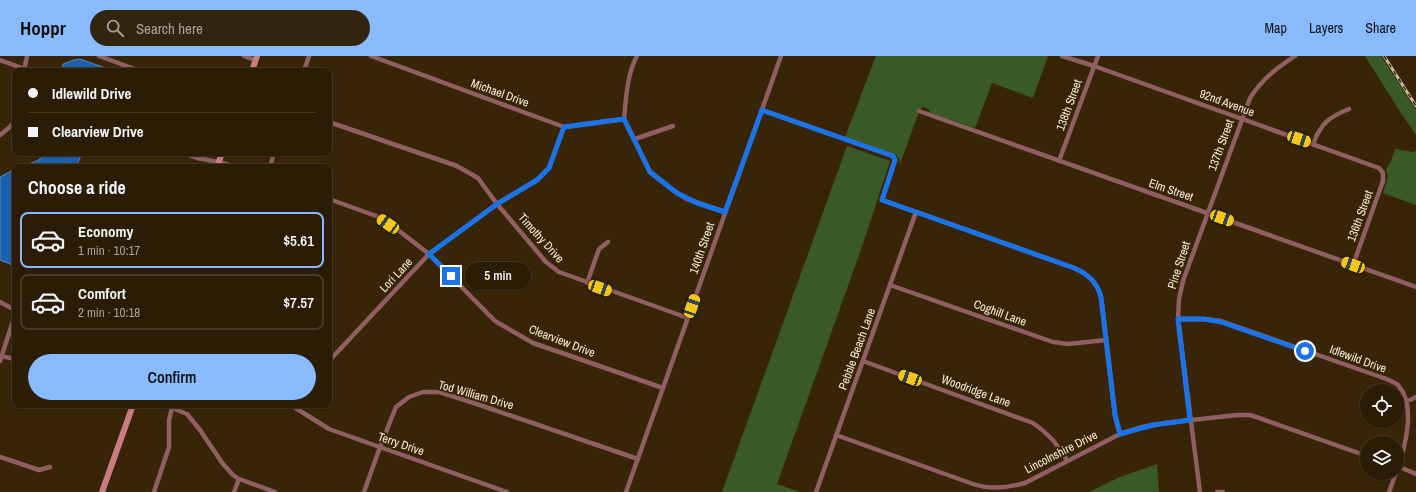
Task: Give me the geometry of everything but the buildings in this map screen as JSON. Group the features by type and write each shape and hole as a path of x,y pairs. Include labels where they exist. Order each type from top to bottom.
{"main road":[{"path":"253,68 256,58"},
{"path":"102,492 132,408"}],"street":[{"path":"24,68 27,56"},
{"path":"99,56 132,68"},
{"path":"244,56 256,58"},
{"path":"305,68 309,56"},
{"name":"Michael Drive","path":"371,56 564,127 624,119"},
{"path":"637,56 634,62 627,91 624,119 650,172 677,193 697,203 725,212"},
{"name":"140th Street","path":"626,492 781,56"},
{"name":"92nd Avenue","path":"1062,56 1094,66 1377,167 1383,173"},
{"name":"138th Street","path":"1059,161 1098,56"},
{"name":"137th Street","path":"1207,213 1250,98 1256,88 1271,72 1295,56"},
{"path":"0,60 19,68"},
{"path":"1313,144 1318,132 1326,122 1337,114 1349,109"},
{"path":"762,110 893,156 895,160 882,200 1083,272 1095,282 1100,292 1103,305 1115,415 1120,434"},
{"name":"Elm Street","path":"919,111 1416,287"},
{"name":"Timothy Drive","path":"332,123 457,166 478,178 497,204 546,262 559,272 586,283 688,318"},
{"path":"0,134 12,124"},
{"path":"635,139 673,126"},
{"name":"Lori Lane","path":"332,358 429,254 497,204 537,180 549,168 564,127"},
{"path":"191,156 218,164"},
{"name":"136th Street","path":"1353,265 1382,186 1384,177 1383,173"},
{"name":"Clearview Drive","path":"332,200 379,217 398,230 429,254 495,321 515,334 533,343 663,388"},
{"name":"Pebble Beach Lane","path":"816,492 916,212"},
{"name":"Pine Street","path":"1200,492 1190,420 1178,319 1178,307 1182,287 1207,213"},
{"path":"586,283 599,249 608,242"},
{"name":"Coghill Lane","path":"890,285 1053,342 1068,344 1106,340"},
{"path":"0,302 12,308"},
{"name":"Idlewild Drive","path":"1178,319 1212,319 1235,326 1390,381 1404,390 1410,399"},
{"path":"12,324 1,358 12,359"},
{"name":"Woodridge Lane","path":"863,361 1027,420 1043,430 1056,442 1067,460"},
{"name":"Tod William Drive","path":"364,492 396,407 409,397 423,392 439,392 638,459"},
{"path":"1404,450 1412,428 1413,419 1410,399 1416,397"},
{"path":"154,492 169,447 169,420 172,408"},
{"path":"174,408 187,414 200,430 223,464 233,475 239,479 276,492"},
{"name":"Terry Drive","path":"296,408 329,429 507,492"},
{"name":"Lincolnshire Drive","path":"836,436 987,488 1012,486 1025,483 1120,434 1153,425 1237,415 1250,415 1360,454"},
{"path":"0,457 39,470 50,467"},
{"path":"1404,471 1416,474"},
{"path":"234,492 239,479"},
{"path":"1389,492 1393,480"},
{"path":"1217,492 1223,492"}],"green space":[{"path":"876,56 1048,56 1033,98 992,83 975,128 931,113 928,109 923,107 920,109 900,164 896,155 845,137"},
{"path":"1365,56 1381,56 1416,110 1416,135 1397,107"},
{"path":"847,146 890,161 863,244 777,484 800,492 722,492"},
{"path":"1395,149 1413,152 1416,151 1416,205 1383,193 1388,177 1386,169 1391,161"},
{"path":"1157,464 1159,492 1089,492 1120,477"}],"water":[{"path":"80,59 106,68 62,68 63,64"},
{"path":"44,156 81,156 77,164 28,164"},
{"path":"12,171 12,265 0,260 0,177"}],"railway":[{"path":"1384,56 1416,106"}],"route":[{"path":"451,276 429,254 497,204 537,180 549,168 564,127 624,119 650,172 687,199 725,212 762,110 893,156 895,160 882,200 1074,268 1090,277 1095,282 1100,292 1103,305 1115,415 1120,434 1142,427 1190,420 1178,319 1212,319 1305,351"}]}
